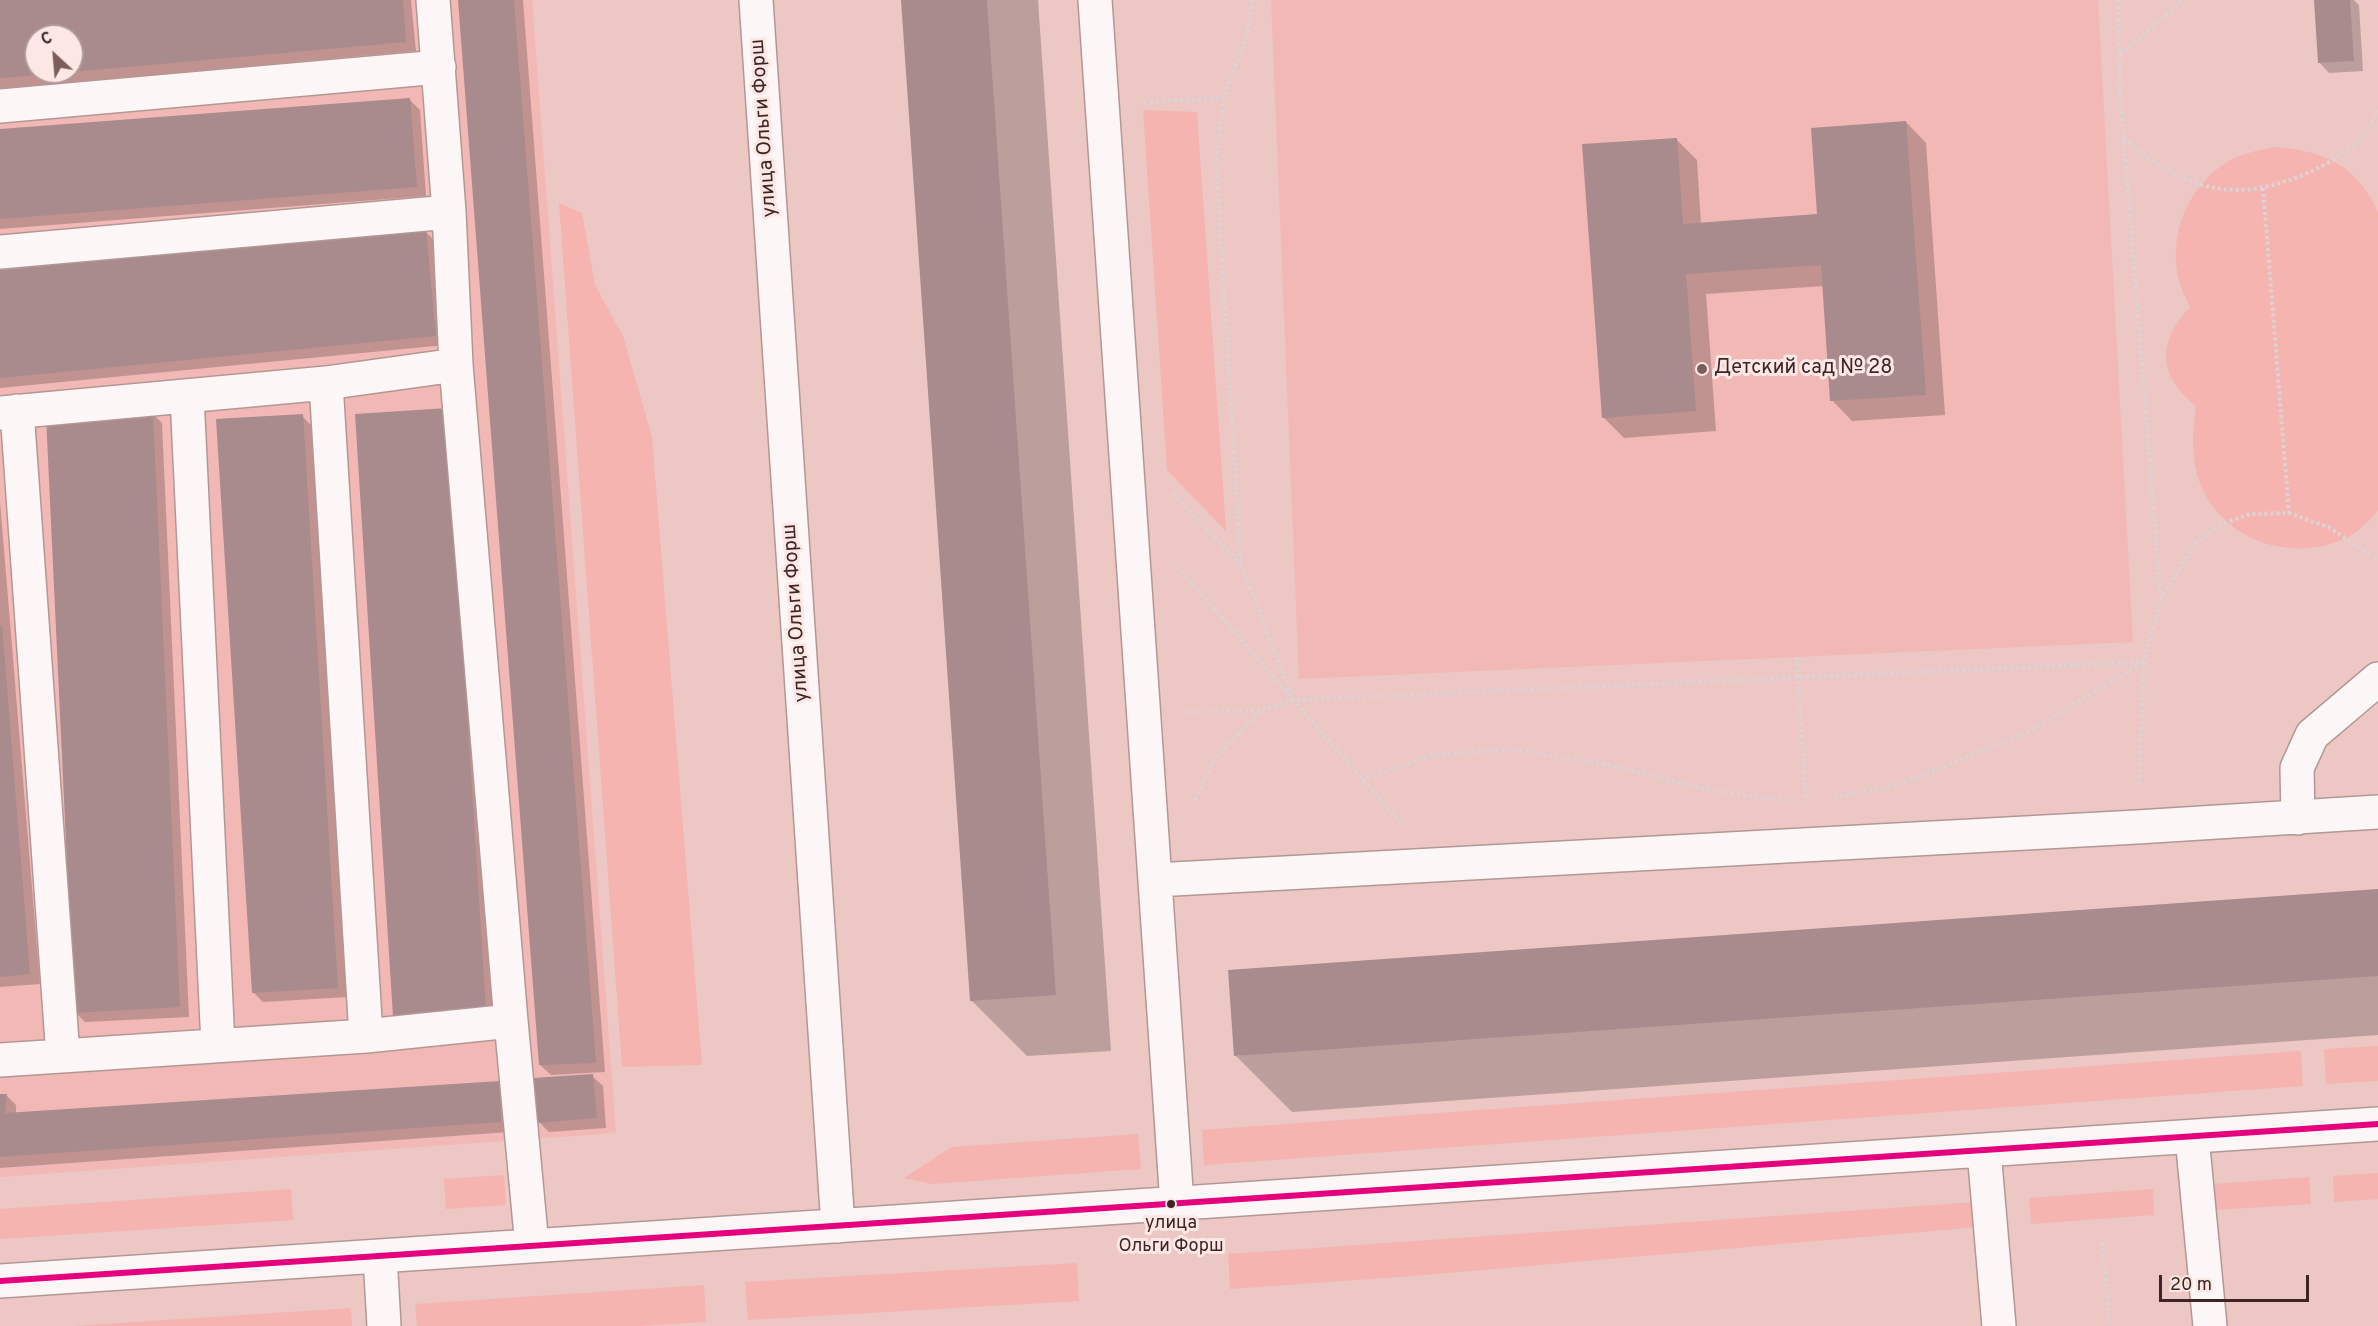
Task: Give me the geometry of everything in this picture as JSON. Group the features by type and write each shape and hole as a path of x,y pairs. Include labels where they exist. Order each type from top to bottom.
{"street":[{"path":"433,0 456,365 532,1246"},
{"name":"улица Ольги Форш","path":"756,0 838,1226"},
{"path":"1095,0 1177,1204"},
{"path":"0,106 439,68"},
{"path":"0,252 448,212"},
{"path":"63,1056 8,412 326,382 456,365"},
{"path":"326,382 366,1035"},
{"path":"187,396 218,1046"},
{"path":"2298,818 2297,768 2312,735 2378,679"},
{"path":"1155,880 2378,812"},
{"path":"0,1060 366,1035 511,1021"},
{"path":"0,1281 2378,1124"},
{"path":"2192,1137 2210,1326"},
{"path":"1984,1151 2000,1326"},
{"path":"380,1256 384,1326"}],"path":[{"path":"1252,0 1248,31 1224,98 1216,162 1241,564 1293,700"},
{"path":"2118,0 2120,94 2161,599"},
{"path":"2120,55 2184,0"},
{"path":"1102,104 1224,98"},
{"path":"2124,137 2147,158 2196,184 2229,191 2263,188 2296,178 2325,165 2352,148 2373,123 2378,111"},
{"path":"2263,188 2289,513"},
{"path":"1125,443 1241,564"},
{"path":"2137,827 2144,662 2161,599 2195,543 2222,524 2251,514 2289,513 2330,528 2378,560"},
{"path":"1176,565 1362,780 1439,865"},
{"path":"1797,657 1809,845"},
{"path":"1144,714 1262,710 1293,700 2144,662"},
{"path":"1829,798 1898,785 2026,733 2144,662"},
{"path":"1190,809 1215,758 1262,710"},
{"path":"1362,780 1433,755 1511,749 1610,765 1714,791 1806,802 1818,800"},
{"path":"2102,1242 2110,1326"}],"shaded area":[{"path":"0,0 532,0 616,1133 0,1177"},
{"name":"Детский сад № 28","path":"1271,0 2098,0 2133,642 1299,679"},
{"path":"1143,110 1197,112 1226,531 1167,470"},
{"path":"2276,147 2309,152 2337,163 2360,183 2378,212 2378,511 2351,536 2323,546 2300,548 2277,546 2254,539 2234,528 2217,512 2204,493 2196,470 2193,438 2196,406 2174,383 2168,371 2166,358 2167,346 2172,333 2190,307 2179,281 2176,248 2178,232 2190,201 2199,187 2224,164 2242,155"},
{"path":"559,203 582,213 595,285 623,336 652,437 702,1065 622,1067"},
{"path":"2378,1046 2378,1081 2326,1084 2324,1049"},
{"path":"2301,1051 2303,1086 1204,1165 1202,1130"},
{"path":"1138,1134 1141,1169 932,1184 904,1178 951,1147"},
{"path":"2378,1173 2378,1199 2334,1202 2333,1176"},
{"path":"504,1175 506,1205 446,1209 444,1179"},
{"path":"2309,1177 2311,1204 2214,1210 2213,1184"},
{"path":"291,1189 293,1220 0,1239 0,1209"},
{"path":"2153,1189 2154,1215 2031,1224 2029,1198"},
{"path":"1977,1202 1979,1227 1413,1276 1230,1289 1228,1254"},
{"path":"1077,1263 1079,1301 748,1320 745,1282"},
{"path":"704,1285 706,1322 637,1326 417,1326 415,1304"},
{"path":"351,1308 352,1326 73,1326"}],"building":[{"path":"0,0 403,0 406,42 84,71 84,24 24,24 24,76 0,78"},
{"path":"458,0 514,0 596,1063 539,1065"},
{"path":"901,0 987,0 1056,995 970,1001"},
{"path":"2314,0 2350,0 2354,61 2318,63"},
{"path":"410,98 417,187 0,219 0,129"},
{"path":"1906,121 1926,395 1830,401 1821,265 1686,274 1696,411 1602,418 1582,144 1677,138 1683,224 1817,214 1811,128"},
{"path":"426,229 436,336 0,378 0,270"},
{"path":"448,408 486,1010 393,1017 355,414"},
{"path":"153,412 180,1007 74,1013 46,416"},
{"path":"303,414 338,988 252,993 216,419"},
{"path":"2,625 30,974 0,977 0,626"},
{"path":"2378,889 2378,976 1234,1056 1228,970"},
{"path":"593,1074 597,1118 537,1123 533,1078"},
{"path":"500,1081 501,1122 0,1157 0,1094 7,1094 5,1113"}],"transit line":[{"path":"0,1281 2378,1124"}],"place":[{"name":"Детский сад № 28","path":"1702,369"},
{"name":"улица Ольги Форш","path":"1171,1204"}]}
